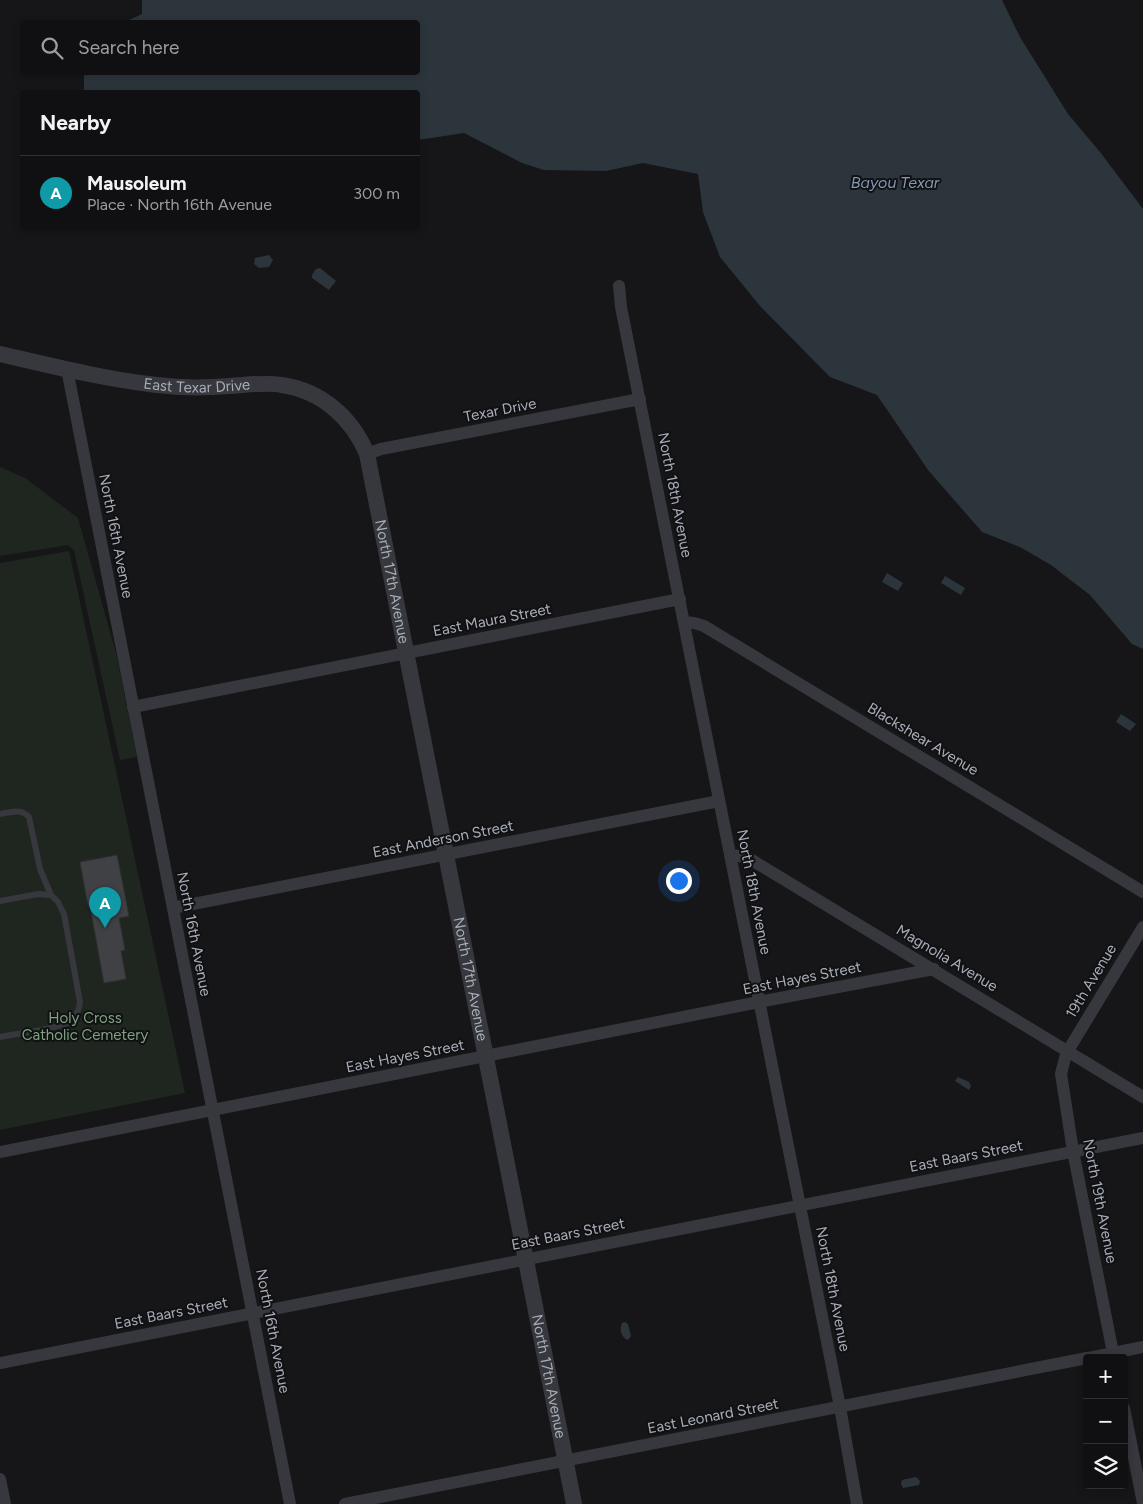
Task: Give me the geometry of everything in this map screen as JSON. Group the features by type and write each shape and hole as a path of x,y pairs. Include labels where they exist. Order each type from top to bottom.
{"street":[{"name":"North 18th Avenue","path":"619,286 621,307 840,1407 857,1504"},
{"name":"East Texar Drive","path":"0,354 122,381 160,386 283,385 318,397 344,416 356,431 367,454"},
{"name":"North 16th Avenue","path":"67,369 290,1504"},
{"name":"Texar Drive","path":"367,454 381,449 640,399"},
{"name":"North 17th Avenue","path":"367,454 574,1504"},
{"name":"East Maura Street","path":"133,707 680,600"},
{"name":"Blackshear Avenue","path":"684,622 694,622 704,626 1143,892"},
{"name":"East Anderson Street","path":"173,908 719,801"},
{"name":"Magnolia Avenue","path":"730,856 750,859 1143,1097"},
{"name":"19th Avenue","path":"1067,1051 1143,927"},
{"name":"East Hayes Street","path":"0,1152 934,969"},
{"name":"North 19th Avenue","path":"1067,1051 1062,1064 1061,1074 1073,1151 1114,1354"},
{"name":"East Baars Street","path":"0,1363 1143,1138"},
{"name":"East Leonard Street","path":"1118,1354 1143,1347"},
{"name":"East Leonard Street","path":"345,1504 1083,1359"},
{"path":"1128,1428 1143,1503"},
{"path":"0,1479 5,1504"}],"lane":[{"path":"0,814 19,811 29,817 45,884 64,914 80,994 79,1010 74,1017 62,1025 0,1037"},
{"path":"0,901 38,894 51,895"}],"green space":[{"path":"0,467 25,478 78,518 116,653 137,757 120,760 74,550 68,545 0,556"},
{"name":"Holy Cross Catholic Cemetery","path":"69,551 185,1093 0,1130 0,563"}],"water":[{"name":"Bayou Texar","path":"142,0 1002,0 1020,37 1068,114 1100,152 1143,209 1143,649 1132,644 1090,595 1051,565 1020,547 982,532 928,470 877,395 830,377 760,306 720,257 703,212 698,174 643,163 606,171 544,170 522,163 464,133 420,140 420,90 84,90 84,75 420,75 420,20 129,20 142,14"},
{"path":"269,255 273,260 269,267 259,268 254,264 255,258"},
{"path":"320,268 336,281 329,290 312,278 316,269"},
{"path":"887,573 903,583 898,591 882,582"},
{"path":"945,576 965,588 961,595 941,583"},
{"path":"1121,714 1136,724 1130,731 1116,722"},
{"path":"958,1077 969,1082 971,1086 969,1090 955,1081"},
{"path":"622,1323 628,1324 631,1336 628,1340 622,1335 621,1330"},
{"path":"916,1477 920,1481 919,1485 903,1488 902,1480"}],"building":[{"path":"117,855 129,916 119,918 125,950 121,951 126,979 104,983 80,862"}],"place":[{"name":"Mausoleum","path":"105,928"}]}
